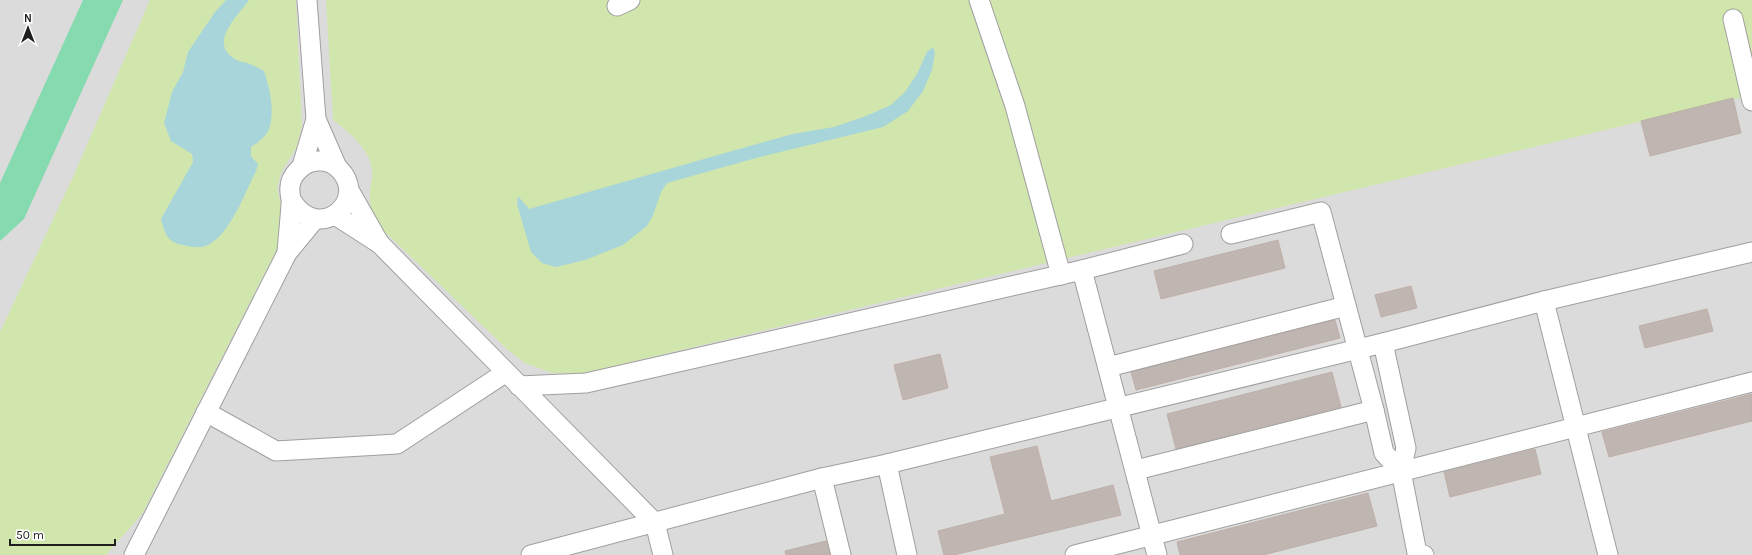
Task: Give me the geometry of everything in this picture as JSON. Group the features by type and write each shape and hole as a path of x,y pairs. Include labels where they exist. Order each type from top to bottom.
{"street":[{"path":"307,0 316,119 337,167"},
{"path":"979,0 1015,106 1061,275"},
{"path":"1733,19 1752,101"},
{"path":"302,166 316,119"},
{"path":"349,190 347,200 342,208 335,215 325,219 315,219 305,216 297,210 292,202 289,192 291,182 296,172 302,166 310,162 329,162 343,173 349,190 380,244"},
{"path":"287,253 292,202"},
{"path":"1231,234 1321,212 1374,410 1384,453 1401,471"},
{"path":"335,215 380,244 655,523 663,555"},
{"path":"134,555 287,253 315,219"},
{"path":"519,386 586,383 1061,275 1183,244"},
{"path":"531,555 561,551 655,523 822,478 887,464 1357,348 1383,343 1544,301 1752,252"},
{"path":"1082,270 1136,470 1157,555"},
{"path":"1544,301 1608,555"},
{"path":"1108,367 1346,306"},
{"path":"1383,343 1406,448 1401,471 1416,554"},
{"path":"206,412 276,451 397,444 505,372"},
{"path":"1075,555 1752,382"},
{"path":"1136,470 1374,410"},
{"path":"887,464 907,555"},
{"path":"822,478 840,555"}],"shaded area":[{"path":"0,0 1752,0 1752,555 0,555"}],"green space":[{"path":"83,0 123,0 24,219 0,241 0,183"},
{"path":"150,0 296,0 302,127 296,148 281,173 277,189 282,209 279,245 142,514 106,555 0,555 0,332 73,177"},
{"path":"326,0 1752,0 1752,95 584,373 552,373 525,363 509,351 384,231 372,210 370,202 372,167 369,159 360,144 333,120"}],"water":[{"path":"226,0 249,0 227,30 224,38 224,45 227,53 238,61 252,65 264,71 271,100 272,115 266,135 251,147 251,156 258,164 242,201 230,223 216,240 202,247 192,247 173,242 166,233 161,219 193,162 192,154 171,141 164,123 172,92 183,72 188,52 215,12"},
{"path":"933,47 935,53 932,70 923,91 908,111 883,127 756,158 667,183 661,192 653,215 647,226 623,245 585,260 556,267 542,263 531,252 517,204 518,196 529,209 793,134 834,127 866,116 891,105 905,92 917,74 927,52"}],"building":[{"path":"1733,98 1741,133 1650,156 1641,121"},
{"path":"1278,240 1285,268 1161,299 1154,271"},
{"path":"1411,286 1417,308 1381,317 1375,295"},
{"path":"1707,309 1713,331 1645,348 1639,326"},
{"path":"1335,320 1340,338 1136,390 1131,372"},
{"path":"940,354 948,388 903,400 894,365"},
{"path":"1332,372 1341,407 1176,449 1167,414"},
{"path":"1752,394 1752,421 1609,457 1602,432"},
{"path":"1037,446 1051,501 1113,485 1121,515 954,555 944,555 938,531 1005,514 990,457"},
{"path":"1535,449 1541,474 1450,497 1444,472"},
{"path":"1368,493 1377,526 1263,555 1180,555 1177,542"},
{"path":"826,541 830,555 786,555 785,551"}]}
